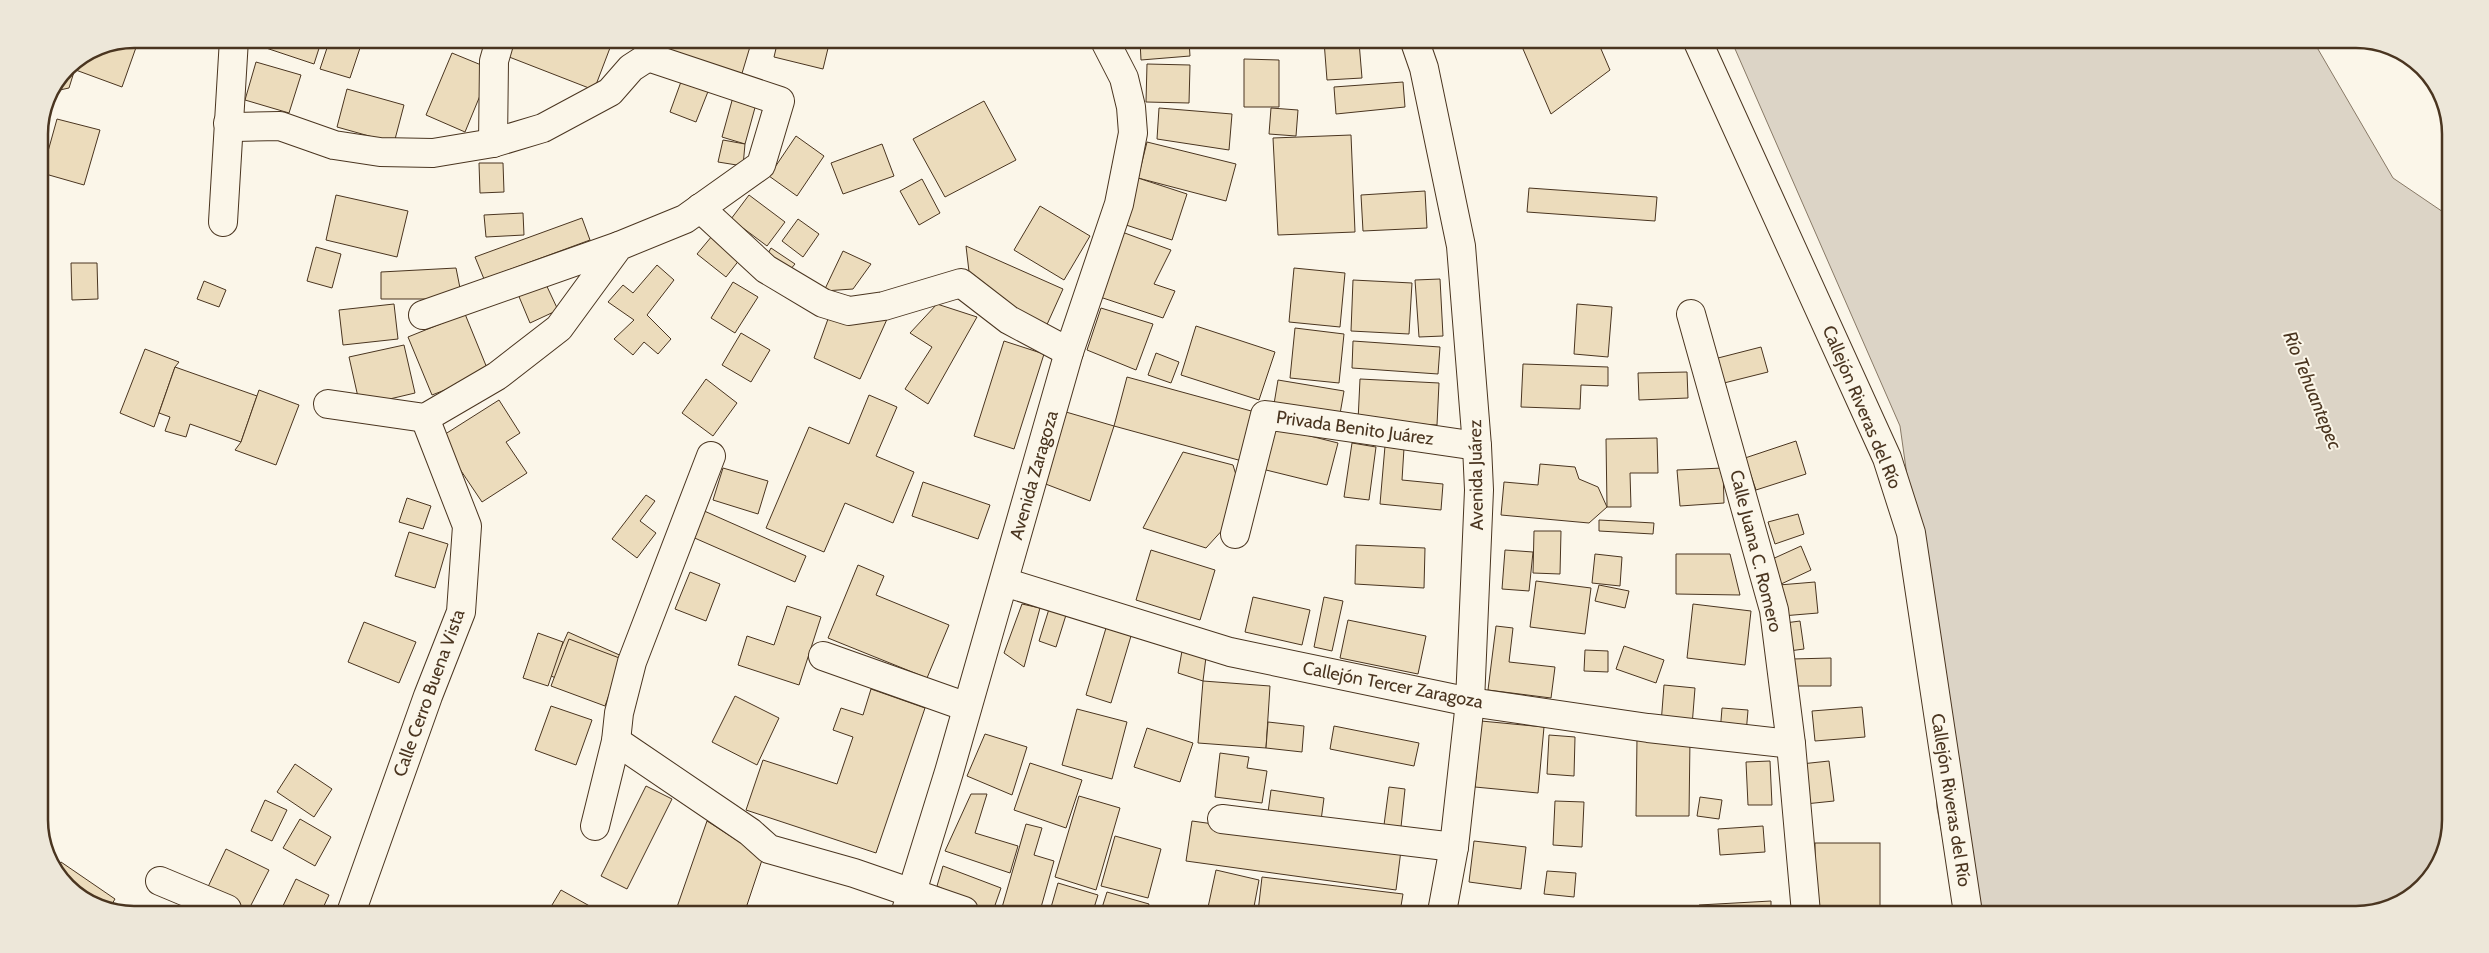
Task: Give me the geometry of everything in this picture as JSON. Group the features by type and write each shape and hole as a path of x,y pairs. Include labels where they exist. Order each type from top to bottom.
{"street":[{"path":"223,222 233,48"},
{"path":"493,143 494,61 498,48"},
{"name":"Avenida Zaragoza","path":"909,902 1004,582 1069,352 1119,204 1133,134 1131,107 1124,78 1109,48"},
{"name":"Avenida Juárez","path":"1417,48 1424,68 1461,246 1479,490 1470,702 1454,847 1443,906"},
{"name":"Callejón Riveras del Río","path":"1701,48 1887,458 1911,533 1967,906"},
{"path":"228,124 235,127 280,126 334,145 380,152 433,153 493,143 543,128 610,92 646,49 780,101 761,165 685,219 619,246 423,316"},
{"path":"700,208 766,269 823,303 849,311 884,306 961,283 1009,320 1069,352"},
{"path":"328,404 425,418 497,376 559,328 619,246"},
{"name":"Calle Juana C. Romero","path":"1691,314 1774,610 1791,744 1805,906"},
{"name":"Privada Benito Juárez","path":"1235,534 1265,415 1477,446"},
{"name":"Calle Cerro Buena Vista","path":"353,906 428,696 461,612 467,526 425,418"},
{"path":"595,826 616,741 619,713 632,662 711,456"},
{"name":"Callejón Tercer Zaragoza","path":"1004,582 1230,652 1470,702 1648,728 1791,744"},
{"path":"823,656 967,707"},
{"path":"616,741 750,832 769,849 854,873 909,902 933,906"},
{"path":"1222,819 1454,847"},
{"path":"160,881 220,906"}],"water":[{"name":"Río Tehuantepec","path":"1735,48 2317,48 2393,178 2441,211 2442,820 2441,831 2433,858 2416,880 2399,894 2383,901 2356,906 1956,906 1937,808 1924,596 1900,426"}],"building":[{"path":"136,48 122,87 76,70 100,54 117,49"},
{"path":"266,48 319,48 314,64"},
{"path":"327,48 360,48 350,78 320,69"},
{"path":"507,48 610,48 594,90 504,55"},
{"path":"650,48 750,48 740,80 651,53"},
{"path":"776,48 828,48 823,69 774,57"},
{"path":"1140,48 1189,48 1190,56 1141,60"},
{"path":"1325,48 1360,48 1362,78 1327,80"},
{"path":"1523,48 1601,48 1610,70 1551,114"},
{"path":"452,53 491,69 465,132 426,115"},
{"path":"1244,59 1279,60 1279,107 1244,107"},
{"path":"256,62 301,75 289,113 245,100"},
{"path":"1147,64 1190,65 1189,103 1146,102"},
{"path":"74,72 69,88 60,90"},
{"path":"682,79 709,89 696,122 670,112"},
{"path":"1403,82 1405,107 1336,114 1334,87"},
{"path":"347,89 404,105 394,143 337,127"},
{"path":"733,97 756,104 745,144 722,137"},
{"path":"984,101 1016,160 945,197 913,139"},
{"path":"1159,108 1232,114 1229,150 1157,139"},
{"path":"1271,108 1298,110 1296,136 1269,134"},
{"path":"57,119 100,130 84,185 48,175 48,151"},
{"path":"1351,135 1355,232 1278,235 1273,138"},
{"path":"796,136 824,156 797,196 769,176"},
{"path":"723,140 745,144 743,166 718,162"},
{"path":"1147,142 1236,164 1226,201 1138,178"},
{"path":"882,144 894,176 843,194 831,163"},
{"path":"479,163 503,163 504,192 480,193"},
{"path":"1138,178 1187,194 1172,240 1123,224"},
{"path":"922,179 940,213 919,225 900,191"},
{"path":"1529,188 1657,197 1655,221 1527,212"},
{"path":"1425,191 1427,228 1363,231 1361,195"},
{"path":"336,195 408,211 397,257 326,240"},
{"path":"749,195 785,222 767,246 731,219"},
{"path":"1040,206 1090,236 1064,280 1014,250"},
{"path":"523,213 524,235 486,237 484,215"},
{"path":"582,218 590,240 484,279 475,257"},
{"path":"798,219 819,234 803,257 782,241"},
{"path":"1122,232 1171,250 1154,284 1175,291 1163,318 1091,294"},
{"path":"712,236 740,259 726,277 697,254"},
{"path":"966,246 1063,289 1045,329 970,280"},
{"path":"316,247 341,254 332,288 307,281"},
{"path":"771,248 795,264 789,271 765,259"},
{"path":"843,251 871,264 853,289 824,291"},
{"path":"71,263 97,263 98,299 72,300"},
{"path":"657,265 674,280 647,315 671,339 658,354 644,342 633,355 614,339 634,320 608,302 623,285 633,293"},
{"path":"456,268 460,288 431,299 381,299 381,272"},
{"path":"1294,268 1345,273 1340,327 1289,322"},
{"path":"543,278 558,310 530,323 515,287"},
{"path":"1440,279 1443,336 1419,337 1415,280"},
{"path":"1353,280 1412,283 1409,334 1351,331"},
{"path":"204,281 226,290 219,307 197,299"},
{"path":"733,282 758,297 735,333 711,318"},
{"path":"394,304 398,339 343,345 339,310"},
{"path":"937,304 977,317 928,404 905,389 932,347 910,333"},
{"path":"1577,304 1612,307 1608,357 1574,354"},
{"path":"1101,308 1153,324 1136,370 1087,350"},
{"path":"465,314 489,373 432,395 408,337"},
{"path":"888,317 860,379 814,358 828,319"},
{"path":"1196,326 1275,352 1259,400 1181,375"},
{"path":"1295,328 1344,334 1339,383 1290,378"},
{"path":"741,333 770,350 751,382 722,365"},
{"path":"1004,341 1044,354 1014,449 974,436"},
{"path":"1353,341 1440,347 1438,374 1352,368"},
{"path":"404,345 415,393 360,406 349,357"},
{"path":"1761,347 1768,372 1724,383 1718,358"},
{"path":"145,349 179,362 175,367 154,427 120,413"},
{"path":"1156,353 1179,362 1171,383 1148,375"},
{"path":"1523,364 1608,367 1608,386 1581,385 1580,409 1521,407"},
{"path":"175,367 257,396 241,442 190,424 186,437 165,431 170,417 159,413"},
{"path":"1687,372 1688,398 1639,400 1638,373"},
{"path":"1127,377 1255,412 1242,461 1114,426"},
{"path":"706,379 737,403 713,436 682,413"},
{"path":"1360,379 1439,383 1437,425 1358,421"},
{"path":"1278,380 1344,391 1340,414 1274,404"},
{"path":"259,390 299,405 276,465 235,450 241,442"},
{"path":"869,395 897,407 876,456 914,472 893,523 845,503 824,552 766,528 809,427 849,444"},
{"path":"499,400 520,433 506,442 527,473 482,502 439,438"},
{"path":"1066,412 1114,426 1090,501 1043,483"},
{"path":"1274,427 1338,443 1327,485 1262,469"},
{"path":"1657,438 1658,473 1630,473 1631,507 1607,507 1606,439"},
{"path":"1796,441 1806,474 1756,490 1745,458"},
{"path":"1352,443 1376,447 1369,500 1344,497"},
{"path":"1385,446 1404,448 1402,480 1443,484 1441,510 1380,504"},
{"path":"1183,452 1233,465 1240,488 1226,526 1206,548 1143,528"},
{"path":"1540,464 1575,467 1579,479 1598,487 1607,507 1589,523 1501,515 1504,482 1538,485"},
{"path":"723,468 768,481 758,514 713,500"},
{"path":"1723,468 1724,503 1680,506 1677,470"},
{"path":"923,482 990,505 978,539 912,516"},
{"path":"646,495 655,501 640,521 656,533 637,558 612,539"},
{"path":"407,498 431,506 423,529 399,522"},
{"path":"702,510 806,556 795,582 690,536"},
{"path":"1798,514 1804,534 1775,544 1768,522"},
{"path":"1599,520 1654,523 1653,534 1599,531"},
{"path":"1534,531 1561,531 1560,574 1533,573"},
{"path":"409,532 448,544 435,588 395,576"},
{"path":"1356,545 1425,548 1424,588 1355,584"},
{"path":"1801,546 1811,570 1779,585 1768,561"},
{"path":"1151,550 1215,570 1200,620 1136,600"},
{"path":"1505,550 1533,552 1529,591 1502,589"},
{"path":"1595,554 1622,557 1620,586 1592,583"},
{"path":"1676,554 1730,554 1740,595 1676,594"},
{"path":"858,565 884,576 876,595 949,625 927,678 828,638"},
{"path":"690,572 720,584 706,621 675,609"},
{"path":"1536,581 1591,588 1585,634 1530,627"},
{"path":"1815,582 1818,613 1782,616 1779,585"},
{"path":"1599,585 1629,591 1625,608 1595,601"},
{"path":"1253,597 1310,610 1302,645 1245,632"},
{"path":"1324,597 1343,601 1332,651 1314,647"},
{"path":"1022,604 1040,608 1024,667 1004,653"},
{"path":"1693,604 1751,611 1745,665 1687,658"},
{"path":"787,606 821,617 799,685 738,665 747,636 774,645"},
{"path":"1049,609 1066,615 1056,647 1039,641"},
{"path":"1348,620 1426,636 1418,674 1340,658"},
{"path":"1800,621 1804,649 1789,651 1785,623"},
{"path":"364,622 416,642 399,683 348,662"},
{"path":"1496,626 1513,628 1509,662 1555,667 1551,698 1488,690"},
{"path":"1106,628 1131,636 1111,703 1086,695"},
{"path":"568,632 624,657 605,700 549,675"},
{"path":"538,633 563,642 548,686 523,678"},
{"path":"569,639 622,659 605,706 551,686"},
{"path":"1624,646 1664,660 1656,683 1616,669"},
{"path":"1585,650 1608,651 1608,672 1584,671"},
{"path":"1182,651 1206,657 1203,681 1178,673"},
{"path":"1831,658 1831,686 1792,686 1792,659"},
{"path":"1203,681 1270,686 1266,748 1198,743"},
{"path":"1664,685 1695,688 1692,726 1661,724"},
{"path":"871,689 925,708 876,853 746,810 763,760 837,784 853,737 833,730 841,708 863,715"},
{"path":"735,696 779,718 757,765 712,742"},
{"path":"551,706 592,720 576,765 535,750"},
{"path":"1862,707 1865,737 1815,741 1812,711"},
{"path":"1722,708 1748,710 1746,734 1720,733"},
{"path":"1077,709 1127,722 1112,779 1062,765"},
{"path":"1481,721 1544,727 1538,793 1475,787"},
{"path":"1268,722 1304,726 1302,752 1266,748"},
{"path":"1334,726 1419,743 1414,766 1330,749"},
{"path":"1147,728 1193,743 1180,782 1134,767"},
{"path":"985,734 1027,747 1012,795 967,776"},
{"path":"1549,735 1575,737 1574,776 1547,774"},
{"path":"1637,738 1690,739 1689,816 1636,816"},
{"path":"1220,753 1249,757 1247,768 1267,771 1262,803 1215,797"},
{"path":"1770,761 1772,805 1748,805 1746,762"},
{"path":"1829,761 1834,801 1805,804 1801,764"},
{"path":"1030,763 1082,780 1066,828 1014,810"},
{"path":"295,764 332,789 314,817 277,792"},
{"path":"646,786 672,799 627,889 601,876"},
{"path":"1389,787 1405,789 1401,827 1384,825"},
{"path":"1271,790 1324,798 1320,828 1267,820"},
{"path":"971,794 987,794 975,833 1018,846 1010,873 945,851"},
{"path":"1079,796 1120,808 1096,890 1055,877"},
{"path":"1700,797 1722,800 1719,819 1697,816"},
{"path":"265,800 287,810 272,841 251,831"},
{"path":"1555,801 1584,802 1582,847 1553,845"},
{"path":"300,819 331,837 315,866 283,848"},
{"path":"707,821 763,857 747,906 677,906"},
{"path":"1192,821 1401,850 1396,890 1186,861"},
{"path":"1026,824 1042,828 1034,855 1054,861 1041,906 1002,906"},
{"path":"1763,826 1765,852 1720,855 1718,829"},
{"path":"1115,836 1161,849 1148,898 1101,886"},
{"path":"1474,841 1526,847 1521,889 1469,882"},
{"path":"1815,843 1880,843 1880,906 1815,906"},
{"path":"226,849 269,870 251,906 237,906 206,891"},
{"path":"61,862 115,899 113,903 95,897 81,888 60,864"},
{"path":"943,866 1001,888 995,906 978,906 937,886"},
{"path":"1216,870 1259,880 1254,906 1208,906"},
{"path":"1547,871 1576,873 1574,897 1544,894"},
{"path":"1262,877 1403,894 1401,906 1259,906"},
{"path":"296,879 329,895 324,906 283,906"},
{"path":"1058,883 1098,895 1095,906 1051,906"},
{"path":"561,890 590,906 551,906"},
{"path":"1107,892 1149,904 1148,906 1103,906"},
{"path":"1771,901 1771,906 1699,905"}]}
